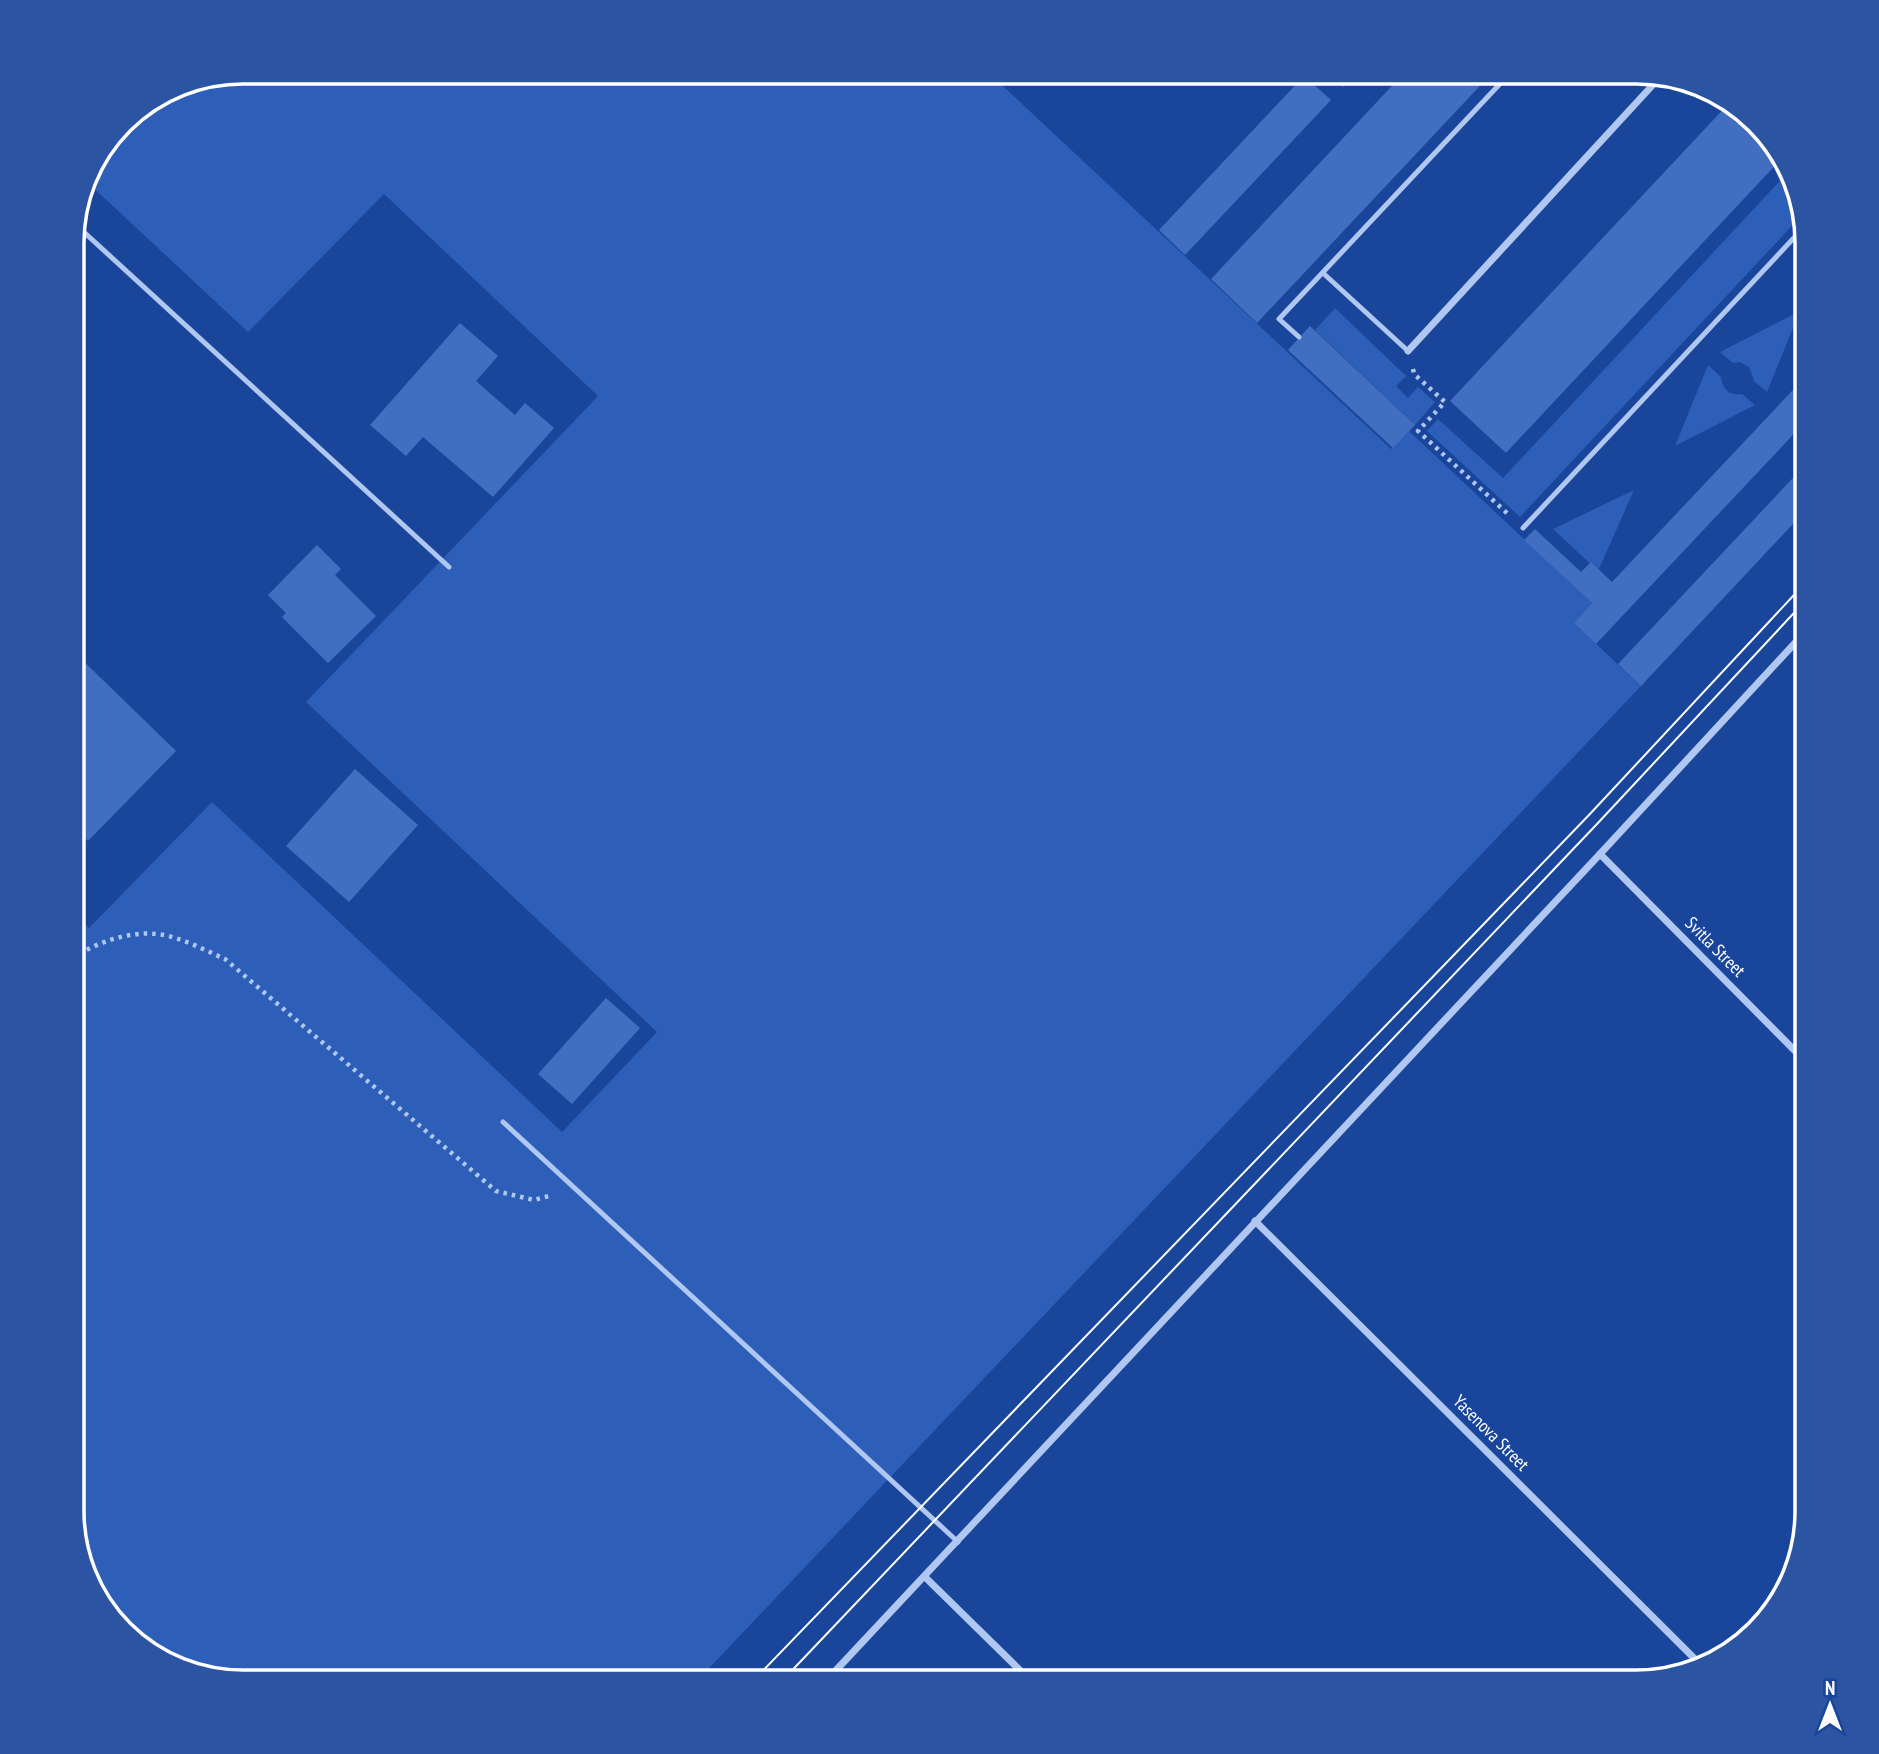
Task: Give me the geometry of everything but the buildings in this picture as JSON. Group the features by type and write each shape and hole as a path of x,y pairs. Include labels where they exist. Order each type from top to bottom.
{"street":[{"path":"1408,351 1653,85"},
{"path":"837,1670 1795,643"},
{"name":"Svitla Street","path":"1600,854 1795,1051"},
{"name":"Yasenova Street","path":"1255,1221 1695,1659"},
{"path":"925,1577 1020,1670"}],"lane":[{"path":"1299,337 1279,319 1500,84"},
{"path":"84,232 449,567"},
{"path":"1523,528 1795,237"},
{"path":"1323,273 1408,351"},
{"path":"503,1122 958,1542"}],"path":[{"path":"1408,351 1414,374 1445,402 1418,431 1523,528"},
{"path":"84,951 132,933 173,937 225,959 496,1191 534,1200 577,1189"}],"shaded area":[{"path":"243,84 1001,84 1391,449 1409,431 1592,603 1574,623 1641,686 707,1670 232,1670 192,1662 154,1643 130,1624 117,1608 100,1582 92,1562 84,1522 84,924 89,928 212,802 562,1132 657,1032 306,702 598,396 384,194 248,332 94,188 111,154 130,130 163,105 192,92 222,85"},
{"path":"1782,179 1794,224 1520,517 1427,431 1438,419 1503,478"},
{"path":"1335,308 1406,376 1396,386 1408,398 1418,387 1435,402 1415,425 1315,330"},
{"path":"1795,314 1795,323 1767,392 1754,381 1749,367 1740,362 1733,363 1720,352"},
{"path":"1708,365 1721,377 1727,391 1742,394 1755,405 1675,446"},
{"path":"1634,490 1598,571 1553,529"}],"tram line":[{"path":"764,1670 1589,815 1795,594"},
{"path":"792,1670 1597,824 1795,612"}]}
